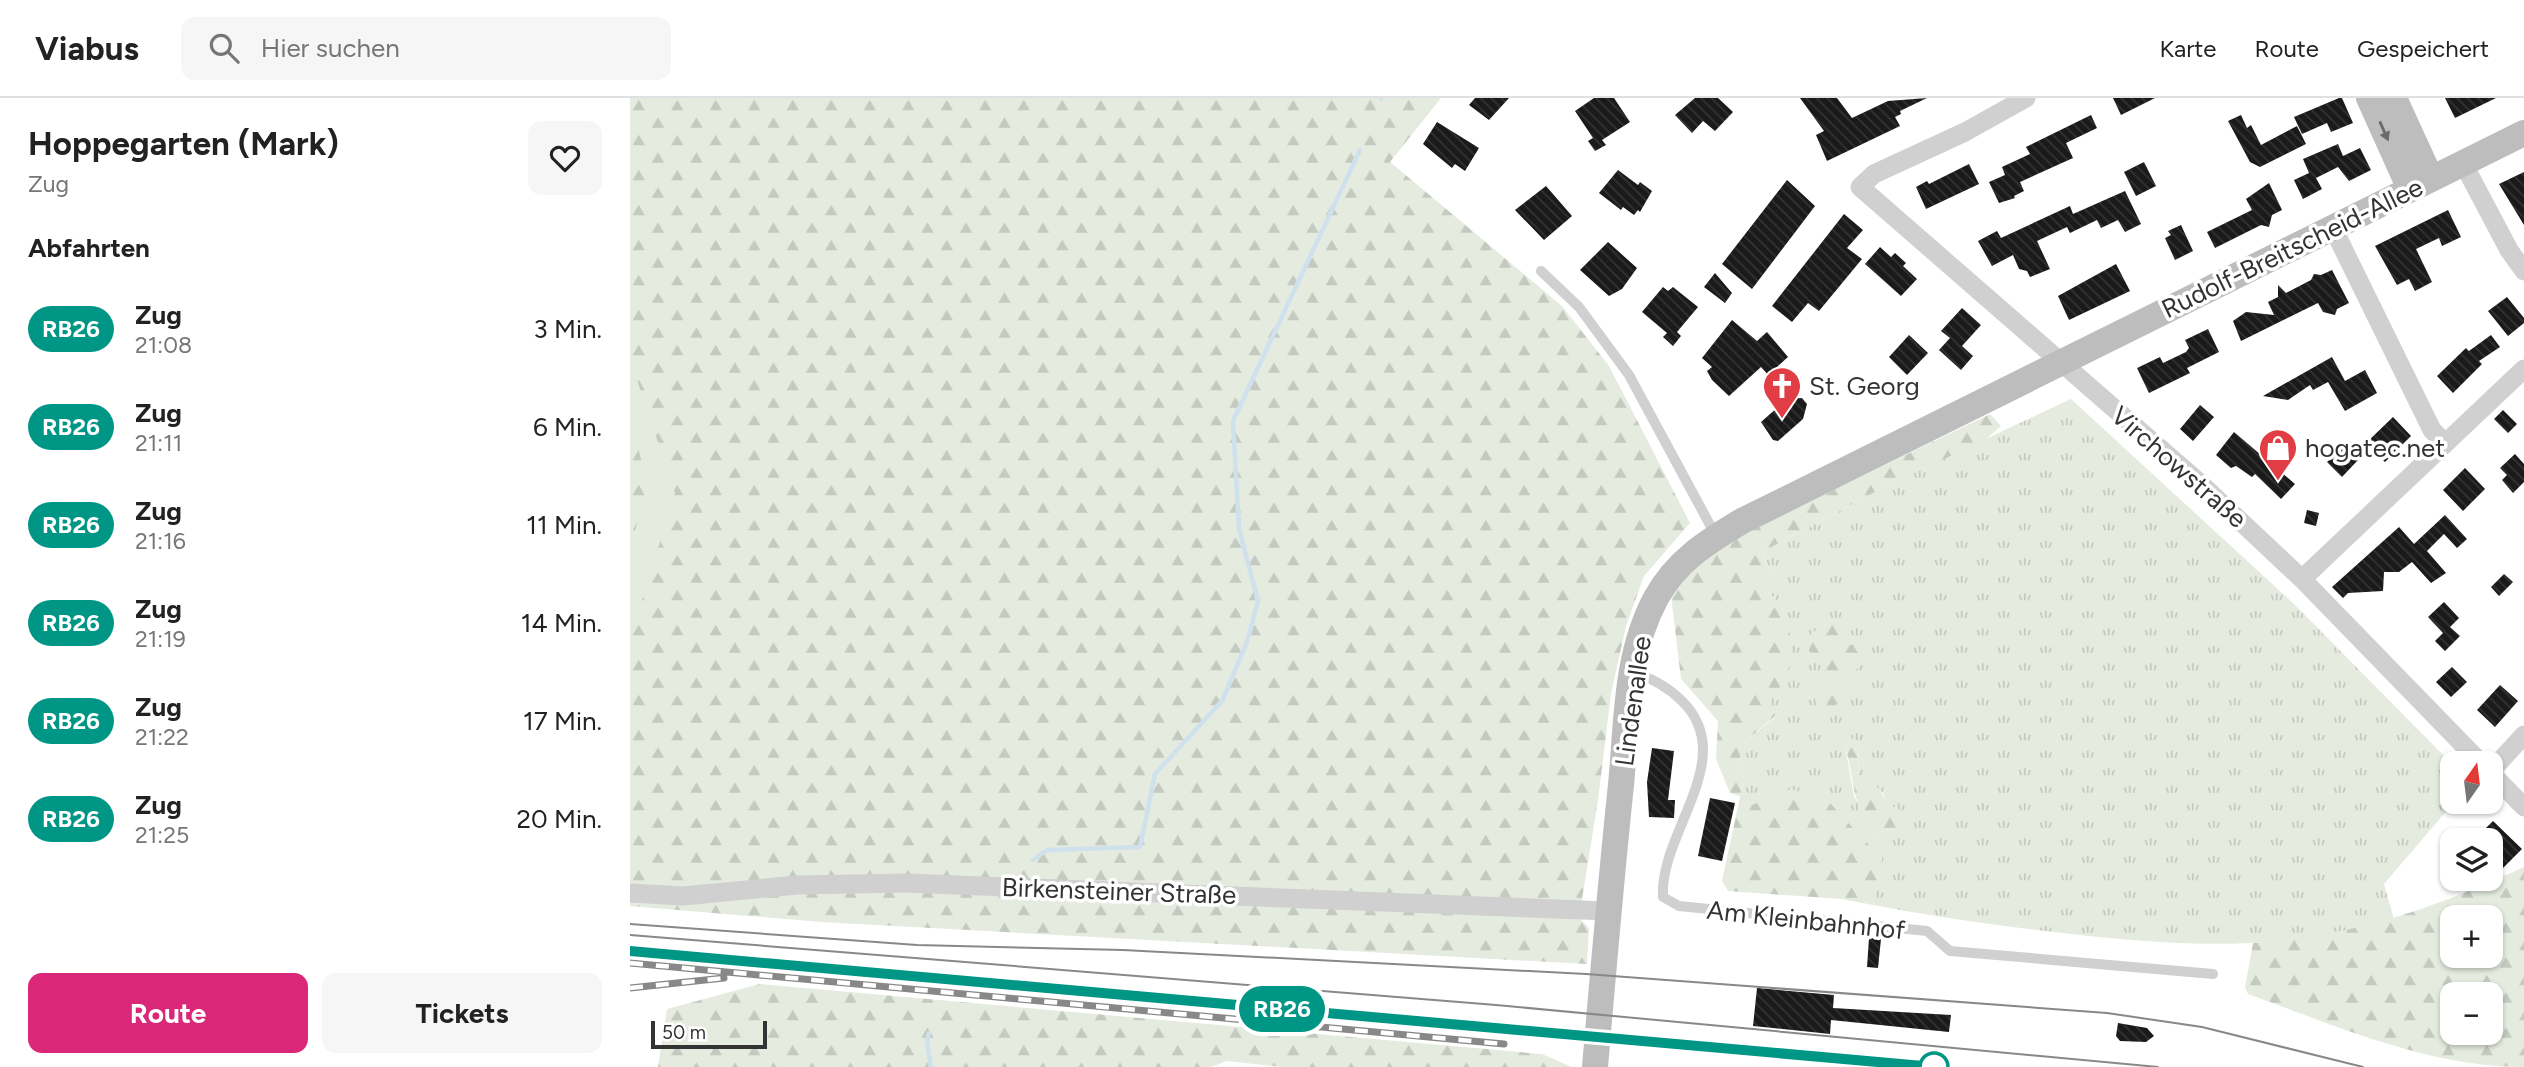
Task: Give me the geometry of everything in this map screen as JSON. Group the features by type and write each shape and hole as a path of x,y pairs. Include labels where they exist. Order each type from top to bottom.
{"street":[{"name":"Virchowstraße","path":"2026,98 1965,132 1874,174 1860,187 2202,485 2302,579 2469,751"},
{"path":"2370,98 2421,184"},
{"path":"2394,98 2421,184"},
{"name":"Rudolf-Breitscheid-Allee","path":"2059,362 2524,133"},
{"path":"2463,163 2509,250 2524,271"},
{"path":"2333,228 2432,430 2445,443"},
{"name":"Lindenallee","path":"1595,1067 1631,672 1639,634 1657,596 1676,567 1716,536 2059,362"},
{"path":"2302,579 2524,369"},
{"path":"2503,758 2524,735"},
{"path":"2503,785 2524,807"},
{"name":"Birkensteiner Straße","path":"630,893 683,896 797,885 907,883 1608,911"}],"lane":[{"path":"1541,271 1578,307 1629,376 1716,536"},
{"name":"Am Kleinbahnhof","path":"1631,672 1649,677 1675,694 1689,708 1703,736 1704,753 1698,780 1662,877 1663,897 1679,906 1927,932 1950,951 2213,974"}],"green space":[{"path":"630,98 1441,98 1390,162 1562,306 1609,366 1690,523 1644,576 1626,626 1611,694 1598,800 1579,918 1589,928 1587,964 822,922 630,906"},
{"path":"630,359 675,493 630,639 630,551 647,484 630,415"},
{"path":"2071,399 2294,604 2440,752 2440,814 2444,814 2384,884 2394,919 2352,930 2270,942 2188,943 2062,933 1873,905 1882,858 1762,802 1737,811 1743,782 1739,747 1775,717 1768,694 1788,617 1767,589 1771,574 1762,552 1892,483","holes":["1858,741 1859,775 1883,793 1897,829 1873,833 1854,796 1845,746"]},
{"path":"1990,414 2001,426 1985,440 1892,483 1762,552 1771,574 1767,589 1788,617 1793,659 1784,684 1769,695 1775,716 1739,747 1743,782 1740,796 1730,793 1716,759 1718,721 1681,679 1671,595 1682,575 1714,548"},
{"path":"1838,620 1845,628 1844,646 1856,644 1864,654 1859,668 1849,672 1840,669 1838,677 1845,682 1843,697 1828,714 1818,709 1814,696 1826,677 1819,655 1809,652 1810,635 1827,622"},
{"path":"1850,737 1858,741 1859,775 1875,784 1889,804 1904,812 1903,824 1897,829 1873,833 1866,823 1857,802 1845,746"},
{"path":"1791,789 1828,801 1882,859 1873,905 1842,899 1728,891 1722,881 1737,811"},
{"path":"2524,867 2524,1067 2453,1060 2383,1043 2248,994 2245,987 2253,943 2360,927 2424,908 2469,891 2503,891 2503,876"},
{"path":"760,984 1542,1054 1572,1067 1281,1067 1227,1061 1211,1067 658,1067 667,1009"}],"building":[{"path":"1475,98 1509,98 1489,120 1469,105"},
{"path":"1594,98 1614,98 1630,122 1602,140 1606,145 1595,151 1588,141 1593,138 1575,111"},
{"path":"1695,98 1718,98 1733,112 1715,131 1703,121 1692,133 1675,115"},
{"path":"1800,98 1837,98 1852,118 1888,101 1927,98 1900,111 1901,114 1895,117 1900,126 1827,161 1816,135 1824,131"},
{"path":"2113,98 2155,98 2121,115"},
{"path":"2342,98 2353,123 2331,132 2327,123 2302,134 2294,117"},
{"path":"2445,98 2496,98 2455,118"},
{"path":"2091,115 2097,128 2066,143 2073,158 2020,182 2024,191 2014,196 2015,198 1999,203 1989,182 2005,175 2002,167 2030,154 2026,147"},
{"path":"2241,115 2247,128 2251,125 2261,145 2297,126 2306,144 2260,167 2250,162 2228,121"},
{"path":"1437,122 1479,148 1465,171 1455,164 1452,168 1423,144"},
{"path":"2338,144 2343,156 2360,148 2371,170 2349,181 2338,167 2316,178 2322,189 2303,199 2294,180 2309,173 2303,159"},
{"path":"2144,162 2156,186 2136,196 2124,172"},
{"path":"1969,164 1979,184 1926,209 1916,187 1927,181 1929,184"},
{"path":"1618,170 1638,185 1640,182 1652,191 1640,212 1638,210 1634,215 1623,207 1621,210 1599,193"},
{"path":"2524,172 2524,225 2499,184"},
{"path":"1787,180 1815,206 1752,289 1722,264"},
{"path":"2269,183 2282,210 2272,215 2269,227 2261,225 2215,248 2207,232 2252,210 2246,199"},
{"path":"1546,186 1572,216 1544,240 1515,210"},
{"path":"2125,191 2141,224 2125,232 2118,220 2101,228 2097,220 2070,233 2067,227 2037,241 2050,269 2030,277 2027,271 2019,269 2013,255 1992,266 1978,241 1997,231 2001,238 2070,206 2073,214"},
{"path":"2448,210 2461,237 2442,246 2439,238 2416,249 2432,282 2415,291 2409,279 2397,285 2375,246"},
{"path":"1844,214 1863,230 1847,248 1862,259 1819,311 1808,303 1792,322 1772,306"},
{"path":"2181,225 2193,251 2175,260 2165,238 2171,235 2168,231"},
{"path":"1608,242 1637,268 1622,289 1609,296 1580,270"},
{"path":"1880,247 1891,257 1895,253 1906,263 1903,266 1917,279 1901,296 1865,264"},
{"path":"2116,264 2130,291 2069,320 2058,296"},
{"path":"2332,270 2349,303 2337,309 2335,315 2323,312 2318,303 2241,341 2233,321 2246,312 2274,315 2268,302 2278,297 2278,285 2286,293 2311,280 2314,274 2321,275"},
{"path":"1715,273 1732,293 1725,303 1704,287"},
{"path":"1663,287 1668,291 1673,287 1698,307 1677,332 1681,336 1673,346 1663,337 1667,333 1642,312"},
{"path":"2507,297 2524,318 2524,323 2508,336 2488,311"},
{"path":"1962,308 1981,325 1962,346 1973,356 1961,370 1939,350 1950,338 1941,331"},
{"path":"1732,320 1757,341 1767,332 1788,357 1768,375 1761,367 1729,396 1712,380 1707,371 1712,367 1702,358"},
{"path":"2208,329 2219,352 2187,368 2190,373 2149,393 2137,368 2160,357 2163,363 2186,352 2189,348 2185,340"},
{"path":"1909,335 1928,353 1907,375 1889,357"},
{"path":"2491,335 2500,347 2479,361 2482,364 2453,393 2437,376 2466,348 2469,351"},
{"path":"2332,357 2345,381 2365,370 2377,393 2345,411 2328,382 2313,390 2310,385 2288,400 2263,396"},
{"name":"St. Georg","path":"1802,398 1807,404 1803,419 1778,441 1773,440 1761,422 1787,399"},
{"path":"2200,405 2214,417 2193,441 2180,429"},
{"path":"2503,410 2517,424 2508,433 2494,419"},
{"path":"2393,417 2411,436 2385,462 2366,443"},
{"path":"2234,432 2295,484 2281,499 2255,474 2252,477 2236,466 2231,468 2216,455"},
{"path":"2344,446 2358,460 2342,477 2327,462"},
{"path":"2515,454 2524,464 2524,482 2513,493 2502,480 2507,475 2500,468"},
{"path":"2465,468 2485,489 2463,511 2443,490"},
{"path":"2307,510 2319,513 2316,526 2304,523"},
{"path":"2445,515 2467,539 2457,548 2444,534 2427,551 2446,573 2431,583 2412,562 2399,572 2384,572 2383,591 2348,593 2343,598 2332,587 2399,527 2414,544"},
{"path":"2504,574 2513,582 2499,596 2491,587"},
{"path":"2444,602 2459,618 2450,627 2460,636 2445,651 2435,641 2443,633 2428,617"},
{"path":"2452,667 2467,682 2451,697 2436,682"},
{"path":"2500,685 2518,701 2495,727 2477,710"},
{"path":"1652,748 1674,751 1668,800 1675,800 1674,818 1649,817 1647,782"},
{"path":"1710,798 1735,803 1722,861 1698,856"},
{"path":"2493,821 2500,828 2486,828"},
{"path":"2503,831 2522,849 2503,868"},
{"path":"1869,938 1881,939 1878,968 1867,967"},
{"path":"1757,988 1834,995 1833,1008 1951,1015 1949,1032 1831,1020 1830,1034 1753,1026"},
{"path":"2118,1023 2147,1028 2154,1036 2146,1042 2120,1041 2116,1036"}],"waterway":[{"path":"1033,860 1047,850 1140,847 1155,774 1222,701 1247,642 1258,601 1239,529 1233,421 1360,150"},
{"path":"929,1033 927,1042 931,1067"}],"tram line":[{"path":"630,924 917,945 1123,950 1586,974 2107,1013 2202,1027 2363,1067"},
{"path":"630,935 1496,1005 2158,1067"}],"railway":[{"path":"630,951 1934,1067"},
{"path":"630,963 1504,1044"},
{"path":"630,988 724,978"}],"train":[{"name":"RB26","path":"630,951 1581,1038 1934,1067"}],"place":[{"name":"St. Georg","path":"1782,420"},
{"name":"hogatec.net","path":"2278,482"}]}
